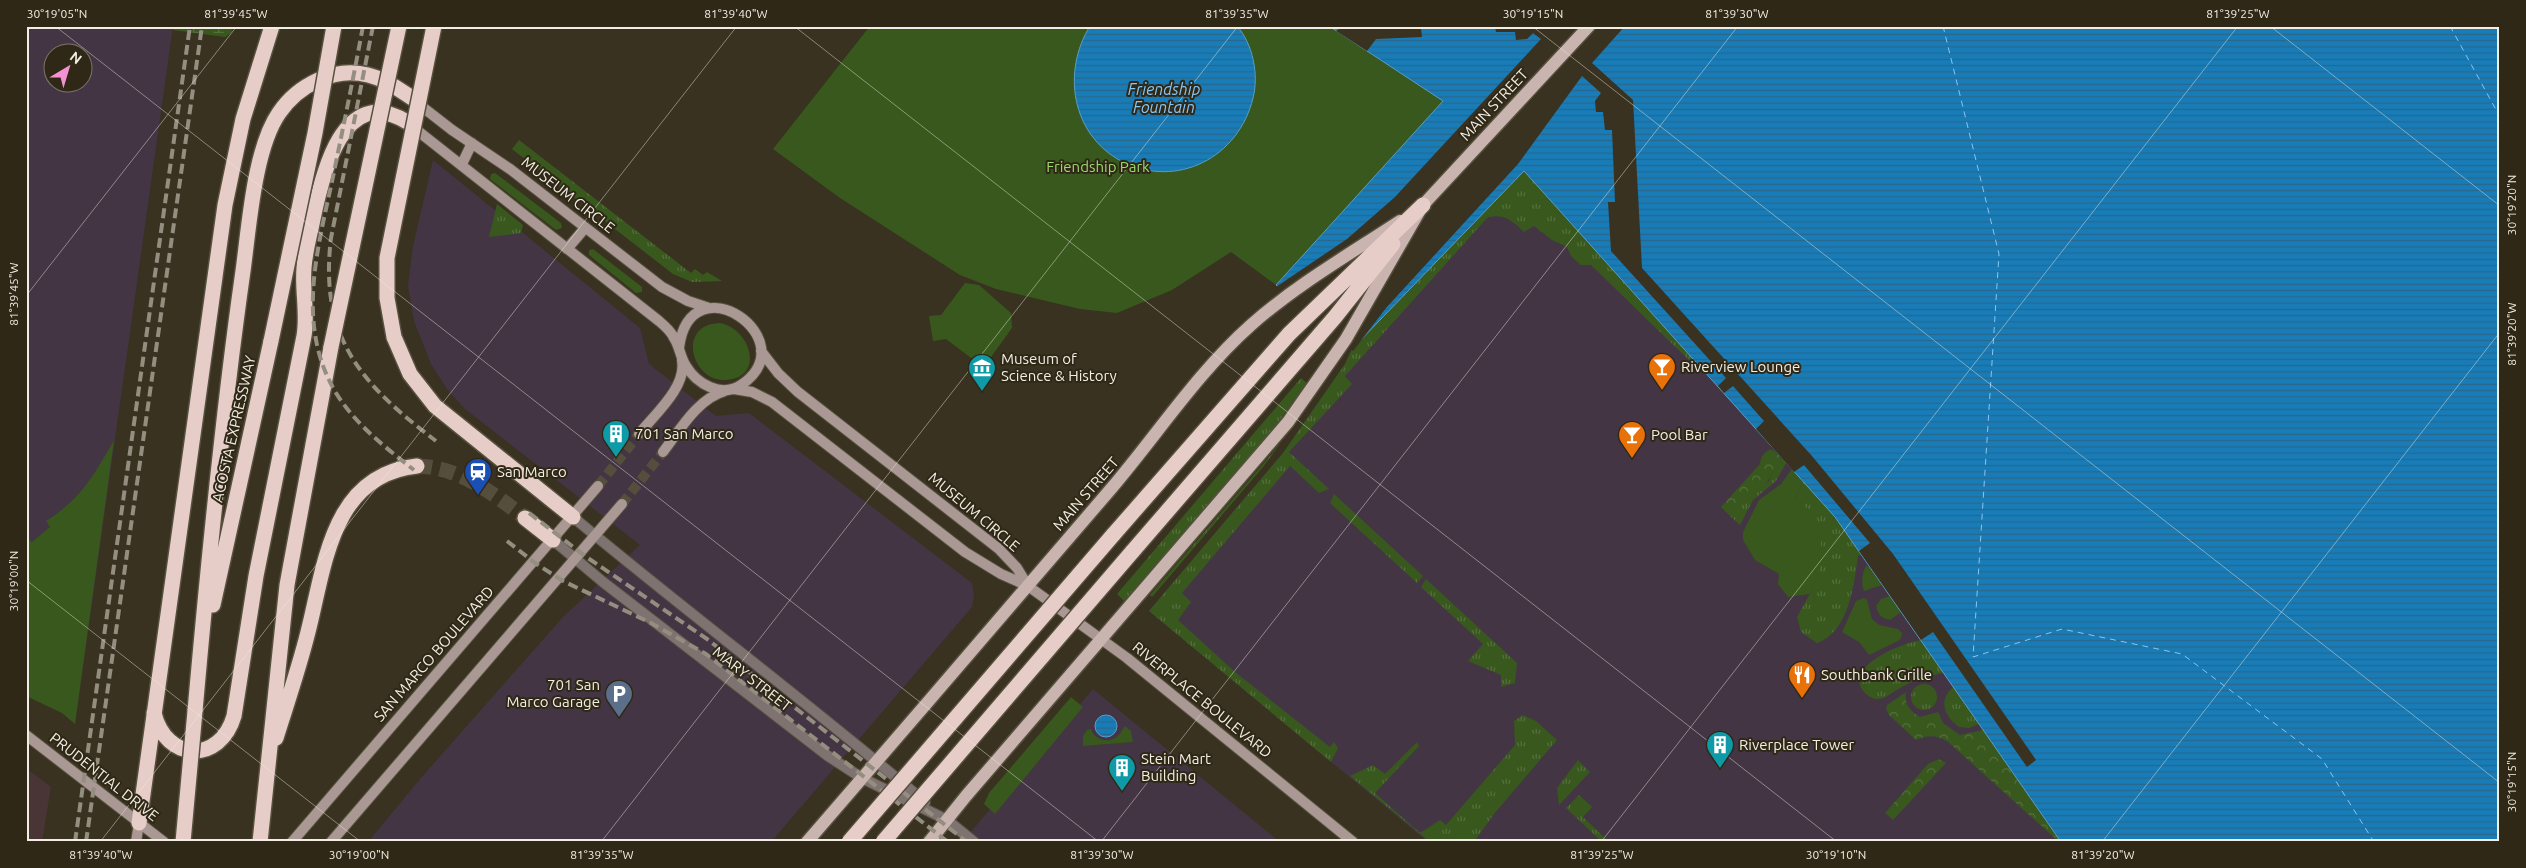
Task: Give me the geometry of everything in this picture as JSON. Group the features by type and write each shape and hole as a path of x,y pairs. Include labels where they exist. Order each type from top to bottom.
{"highway":[{"path":"139,823 212,291 233,161 249,98 272,26"},
{"name":"ACOSTA EXPRESSWAY","path":"183,842 195,711 212,610 315,133 334,26"},
{"path":"260,842 287,585 331,347 399,26"},
{"path":"434,26 387,258 387,298 394,337 410,374 435,406 573,517"},
{"path":"195,711 217,473 244,265 263,152 275,119 289,100 317,81 346,73 368,74 379,78 412,98"},
{"path":"153,710 157,723 166,737 186,750 200,751 214,747 230,730 234,716 257,567 305,331 304,267 322,178 331,152 345,132 358,119 365,115 380,112 390,113 407,122"},
{"path":"848,842 1260,365 1300,323 1424,206"},
{"path":"883,842 1317,338 1424,206"},
{"path":"267,768 300,660 330,543 338,523 357,496 374,482 394,471 417,466"},
{"path":"525,518 553,540"}],"main road":[{"name":"MAIN STREET","path":"929,842 1101,639 1272,442 1335,355 1424,206 1589,26"},
{"path":"407,122 412,98"},
{"name":"MUSEUM CIRCLE","path":"412,98 498,160 662,287 688,301 709,308 725,309 743,318 758,338 762,351 791,386 995,546 1017,568 1028,586"},
{"name":"MUSEUM CIRCLE","path":"407,122 659,320 673,336 680,348 682,359 688,370 701,381 715,390 752,392 772,402 965,552 1000,574 1028,586"},
{"path":"462,164 472,143"},
{"name":"MAIN STREET","path":"807,842 1151,442 1204,374 1242,334 1278,303 1424,206"},
{"path":"568,249 585,228"},
{"name":"MUSEUM CIRCLE","path":"680,348 684,330 690,320 709,308"},
{"path":"663,452 702,404 714,395 730,390 745,382 753,373 762,351"},
{"path":"639,434 678,384 682,374 682,359"},
{"name":"SAN MARCO BOULEVARD","path":"292,842 598,486"},
{"path":"331,842 469,679 576,560 622,504"},
{"name":"RIVERPLACE BOULEVARD","path":"1028,586 1101,639 1353,842"},
{"name":"PRUDENTIAL DRIVE","path":"26,735 164,842"},
{"path":"136,842 139,823"}],"street":[{"name":"MARY STREET","path":"573,517 877,761 974,842"},
{"name":"MARY STREET","path":"553,540 576,560 828,756 862,778 947,820"}],"shaded area":[{"path":"26,26 173,26 75,724 62,713 26,696"},
{"path":"433,160 640,328 649,364 716,416 749,413 972,583 974,597 972,607 771,842 368,842 420,779 563,617 640,545 465,409 447,389 431,364 414,321 408,286 413,246"},
{"path":"1524,170 1835,517 2059,839 2058,842 1428,842 1149,611 1283,453 1345,364 1352,349"},
{"name":"Stein Mart Building","path":"1093,689 1280,842 962,842"},
{"path":"26,768 51,787 42,842 26,842"}],"green space":[{"path":"173,26 234,26 231,33 225,37 173,30"},
{"name":"Friendship Park","path":"870,26 1329,26 1443,101 1276,285 1231,252 1172,290 1117,313 1080,309 996,289 960,275 840,198 773,149"},
{"path":"519,140 691,273 695,269 703,275 707,272 722,281 692,282 673,274 512,149"},
{"path":"1524,170 1698,364 1696,367 1591,265 1581,265 1571,256 1567,247 1552,240 1534,226 1524,232 1508,219 1499,216 1488,217 1345,376 1352,384 1289,452 1329,489 1319,493 1290,466 1182,593 1191,602 1178,620 1235,672 1330,747 1334,742 1338,748 1331,762 1149,611 1283,453 1345,364 1352,349"},
{"path":"495,173 561,223 562,228 556,230 490,179 491,174"},
{"path":"497,204 523,225 521,233 489,237"},
{"path":"593,249 642,287 642,292 636,293 589,255 589,250"},
{"path":"965,283 979,285 1011,313 1012,328 986,364 979,364 946,339 933,341 929,316 941,315"},
{"path":"720,323 731,327 740,334 746,343 749,353 750,362 746,371 739,377 727,380 715,378 705,372 697,364 694,353 693,342 697,333 706,326"},
{"path":"1301,378 1307,383 1265,440 1124,601 1117,594"},
{"path":"114,440 75,724 62,713 26,696 26,538 32,542 50,527 46,521 78,495 93,475"},
{"path":"1281,443 1263,467 1152,597 1150,595"},
{"path":"1771,449 1781,457 1772,475 1760,490 1728,514 1721,507 1760,464 1766,451"},
{"path":"1781,457 1786,463 1776,481 1753,500 1740,525 1728,514 1769,481"},
{"path":"1792,469 1803,481 1795,498 1806,507 1813,517 1821,542 1821,556 1816,582 1810,594 1788,597 1778,584 1779,574 1755,560 1743,540 1743,532 1759,500 1781,484"},
{"path":"1803,481 1835,517 1861,554 1858,556 1852,593 1843,618 1828,637 1817,643 1801,632 1797,617 1813,588 1820,563 1795,498"},
{"path":"1334,494 1423,576 1417,583 1330,503"},
{"path":"1866,566 1869,567 1882,585 1864,591 1862,578"},
{"path":"1426,579 1517,663 1515,683 1501,687 1501,675 1468,661 1483,644 1421,587"},
{"path":"1890,596 1901,612 1890,620 1880,616 1876,606 1881,599"},
{"path":"1864,598 1867,600 1872,619 1879,625 1898,629 1902,633 1898,641 1869,655 1859,642 1842,632 1856,601"},
{"path":"1921,640 1943,673 1910,683 1879,699 1869,696 1864,692 1861,688 1860,679 1863,670 1870,663 1902,645"},
{"path":"1924,684 1933,688 1937,697 1933,706 1924,710 1915,706 1911,697 1915,688"},
{"path":"1953,687 1979,724 1969,728 1959,727 1950,718 1944,703 1948,692"},
{"path":"1906,692 1906,700 1909,707 1920,717 1938,712 1943,723 1960,735 1983,730 2059,839 2058,841 1947,741 1932,736 1916,740 1889,715 1886,709 1887,705"},
{"path":"1071,697 1083,707 995,814 984,804 989,793"},
{"path":"1523,715 1536,721 1557,740 1494,814 1474,842 1430,842 1350,776 1373,765 1385,774 1417,742 1419,746 1375,793 1420,833 1440,820 1446,825 1515,745 1514,721"},
{"path":"1125,726 1131,731 1133,742 1083,746 1083,736 1087,730 1091,729 1095,736 1102,740 1110,740 1118,736"},
{"path":"1939,759 1946,763 1893,820 1885,813 1928,764"},
{"path":"1578,760 1590,772 1559,805 1557,788"},
{"path":"1579,795 1592,807 1583,817 1609,842 1602,842 1566,808"}],"water":[{"name":"Friendship Fountain","path":"1090,26 1237,26 1243,33 1251,51 1255,70 1255,89 1246,119 1234,137 1220,152 1203,162 1184,169 1163,172 1142,169 1121,161 1104,149 1091,135 1082,118 1076,100 1074,81 1076,62 1081,44"},
{"path":"1329,26 2500,26 2500,842 2061,842 1835,517 1524,171 1352,349 1276,285 1443,101"},
{"path":"1106,715 1114,718 1117,726 1114,734 1106,737 1098,734 1095,726 1098,718"}],"pier":[{"path":"1344,26 1474,26 1421,29 1422,37 1376,39 1367,51 1336,31"},
{"path":"1495,26 1625,26 1592,63 1633,100 1642,268 1812,456 1893,554 2036,760 2027,767 1933,632 1921,640 1859,551 1870,543 1804,465 1794,472 1756,429 1764,421 1733,386 1724,393 1718,386 1726,378 1611,251 1608,202 1615,202 1612,130 1605,130 1603,112 1596,112 1595,101 1601,93 1582,76 1518,164 1386,308 1353,351 1276,287 1347,239 1395,197 1541,39 1533,33 1527,39 1516,40 1515,32 1496,32"}],"ferry route":[{"path":"1943,26 1999,254 1973,657 2062,629 2182,654 2322,759 2374,842"},
{"path":"2450,26 2500,117"}],"tunnel":[{"path":"598,486 639,434"},
{"path":"622,504 663,452"},
{"path":"417,466 432,467 461,476 501,499 525,518"}],"railway":[{"path":"75,842 190,26"},
{"path":"86,842 202,26"},
{"path":"363,26 317,256 313,312 316,339 323,366 344,405 372,435 414,470"},
{"path":"373,26 331,238 329,273 332,304 339,331 351,356 367,378 386,399 436,441"},
{"path":"529,513 585,556 707,639 967,842"},
{"path":"507,541 535,563 563,581 651,623 706,654 948,842"}],"place":[{"name":"Riverview Lounge","path":"1662,391"},
{"name":"Museum of Science & History","path":"982,392"},
{"name":"701 San Marco","path":"616,458"},
{"name":"Pool Bar","path":"1632,459"},
{"name":"San Marco","path":"478,496"},
{"name":"Southbank Grille","path":"1802,699"},
{"name":"701 San Marco Garage","path":"619,718"},
{"name":"Riverplace Tower","path":"1720,769"},
{"name":"Stein Mart Building","path":"1122,792"}]}
